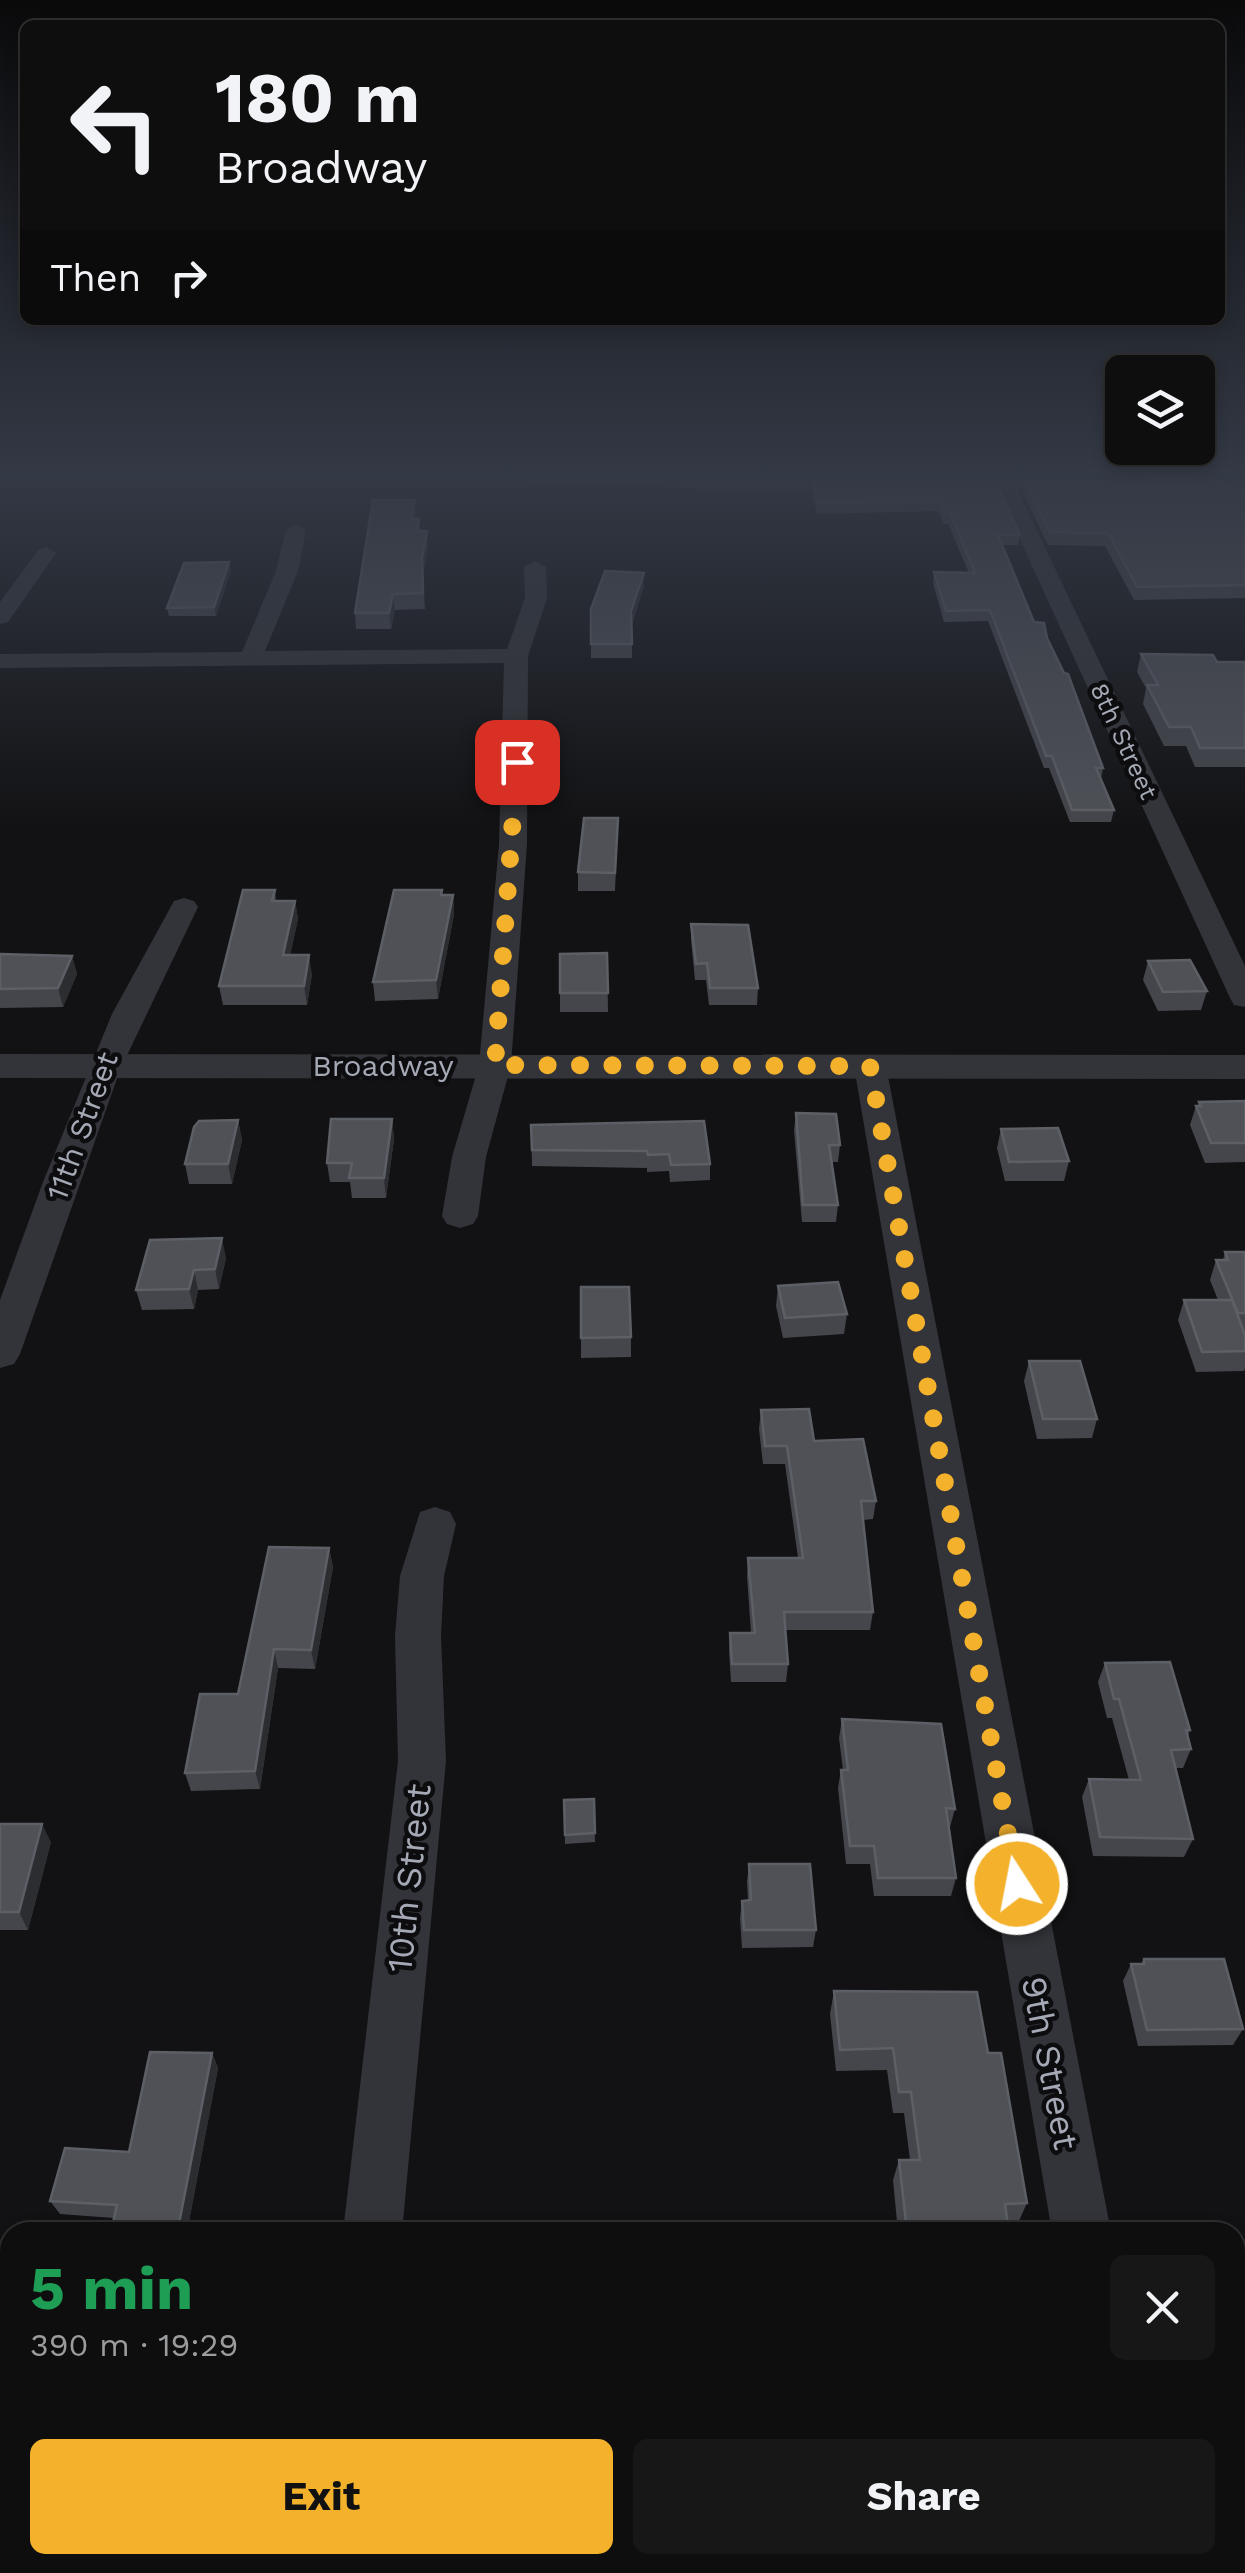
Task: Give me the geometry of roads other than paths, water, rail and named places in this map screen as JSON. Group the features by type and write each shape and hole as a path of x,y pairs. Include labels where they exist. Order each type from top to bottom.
{"street":[{"path":"0,618 19,591"},
{"path":"250,658 279,591"},
{"path":"460,1216 469,1157 495,1065 515,811 516,656 536,591"},
{"name":"8th Street","path":"1055,591 1245,998"},
{"path":"0,661 516,656"},
{"name":"11th Street","path":"0,1354 102,1066 129,1005 184,907"},
{"name":"Broadway","path":"0,1066 1245,1067"},
{"name":"9th Street","path":"870,1066 1080,2222"},
{"name":"10th Street","path":"373,2222 422,1760 418,1636 422,1576 435,1524"}]}
